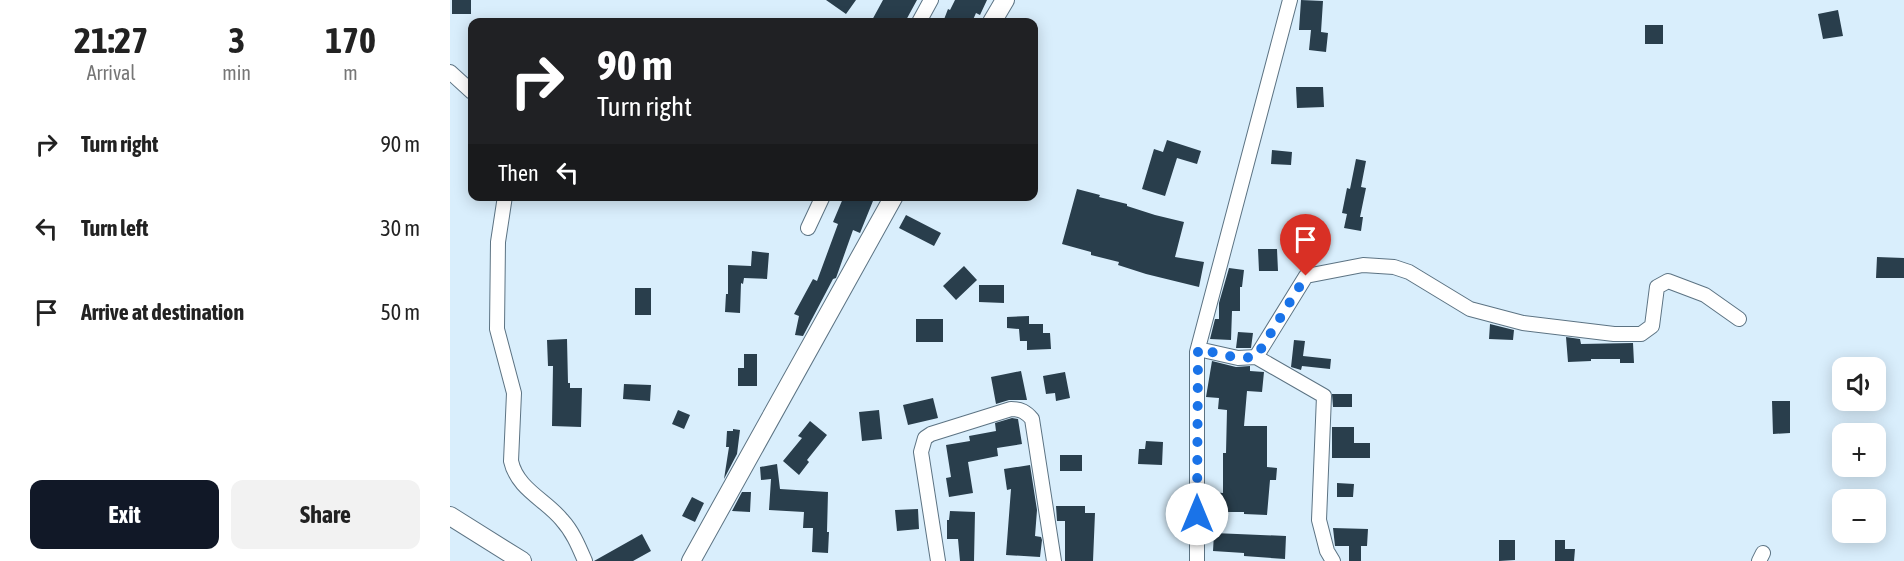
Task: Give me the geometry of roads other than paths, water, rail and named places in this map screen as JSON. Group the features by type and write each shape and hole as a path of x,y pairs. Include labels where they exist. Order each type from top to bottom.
{"street":[{"path":"921,18 931,0"},
{"path":"994,18 1005,0"},
{"path":"1197,561 1198,349 1290,0"},
{"path":"450,72 468,88"},
{"path":"504,201 498,242 497,329 514,393 512,468 530,492 562,519 578,544 585,561"},
{"path":"808,228 821,201"},
{"path":"691,561 891,201"},
{"path":"1256,357 1306,276 1363,265 1394,267 1409,272 1470,309 1523,323 1614,334 1641,334 1652,326 1657,287 1668,281 1705,295 1739,319"},
{"path":"1198,349 1238,358 1256,357 1324,396 1319,520 1327,551 1333,561"},
{"path":"938,561 921,452 925,438 1011,409 1027,413 1032,419 1054,561"},
{"path":"450,516 522,561"}]}
